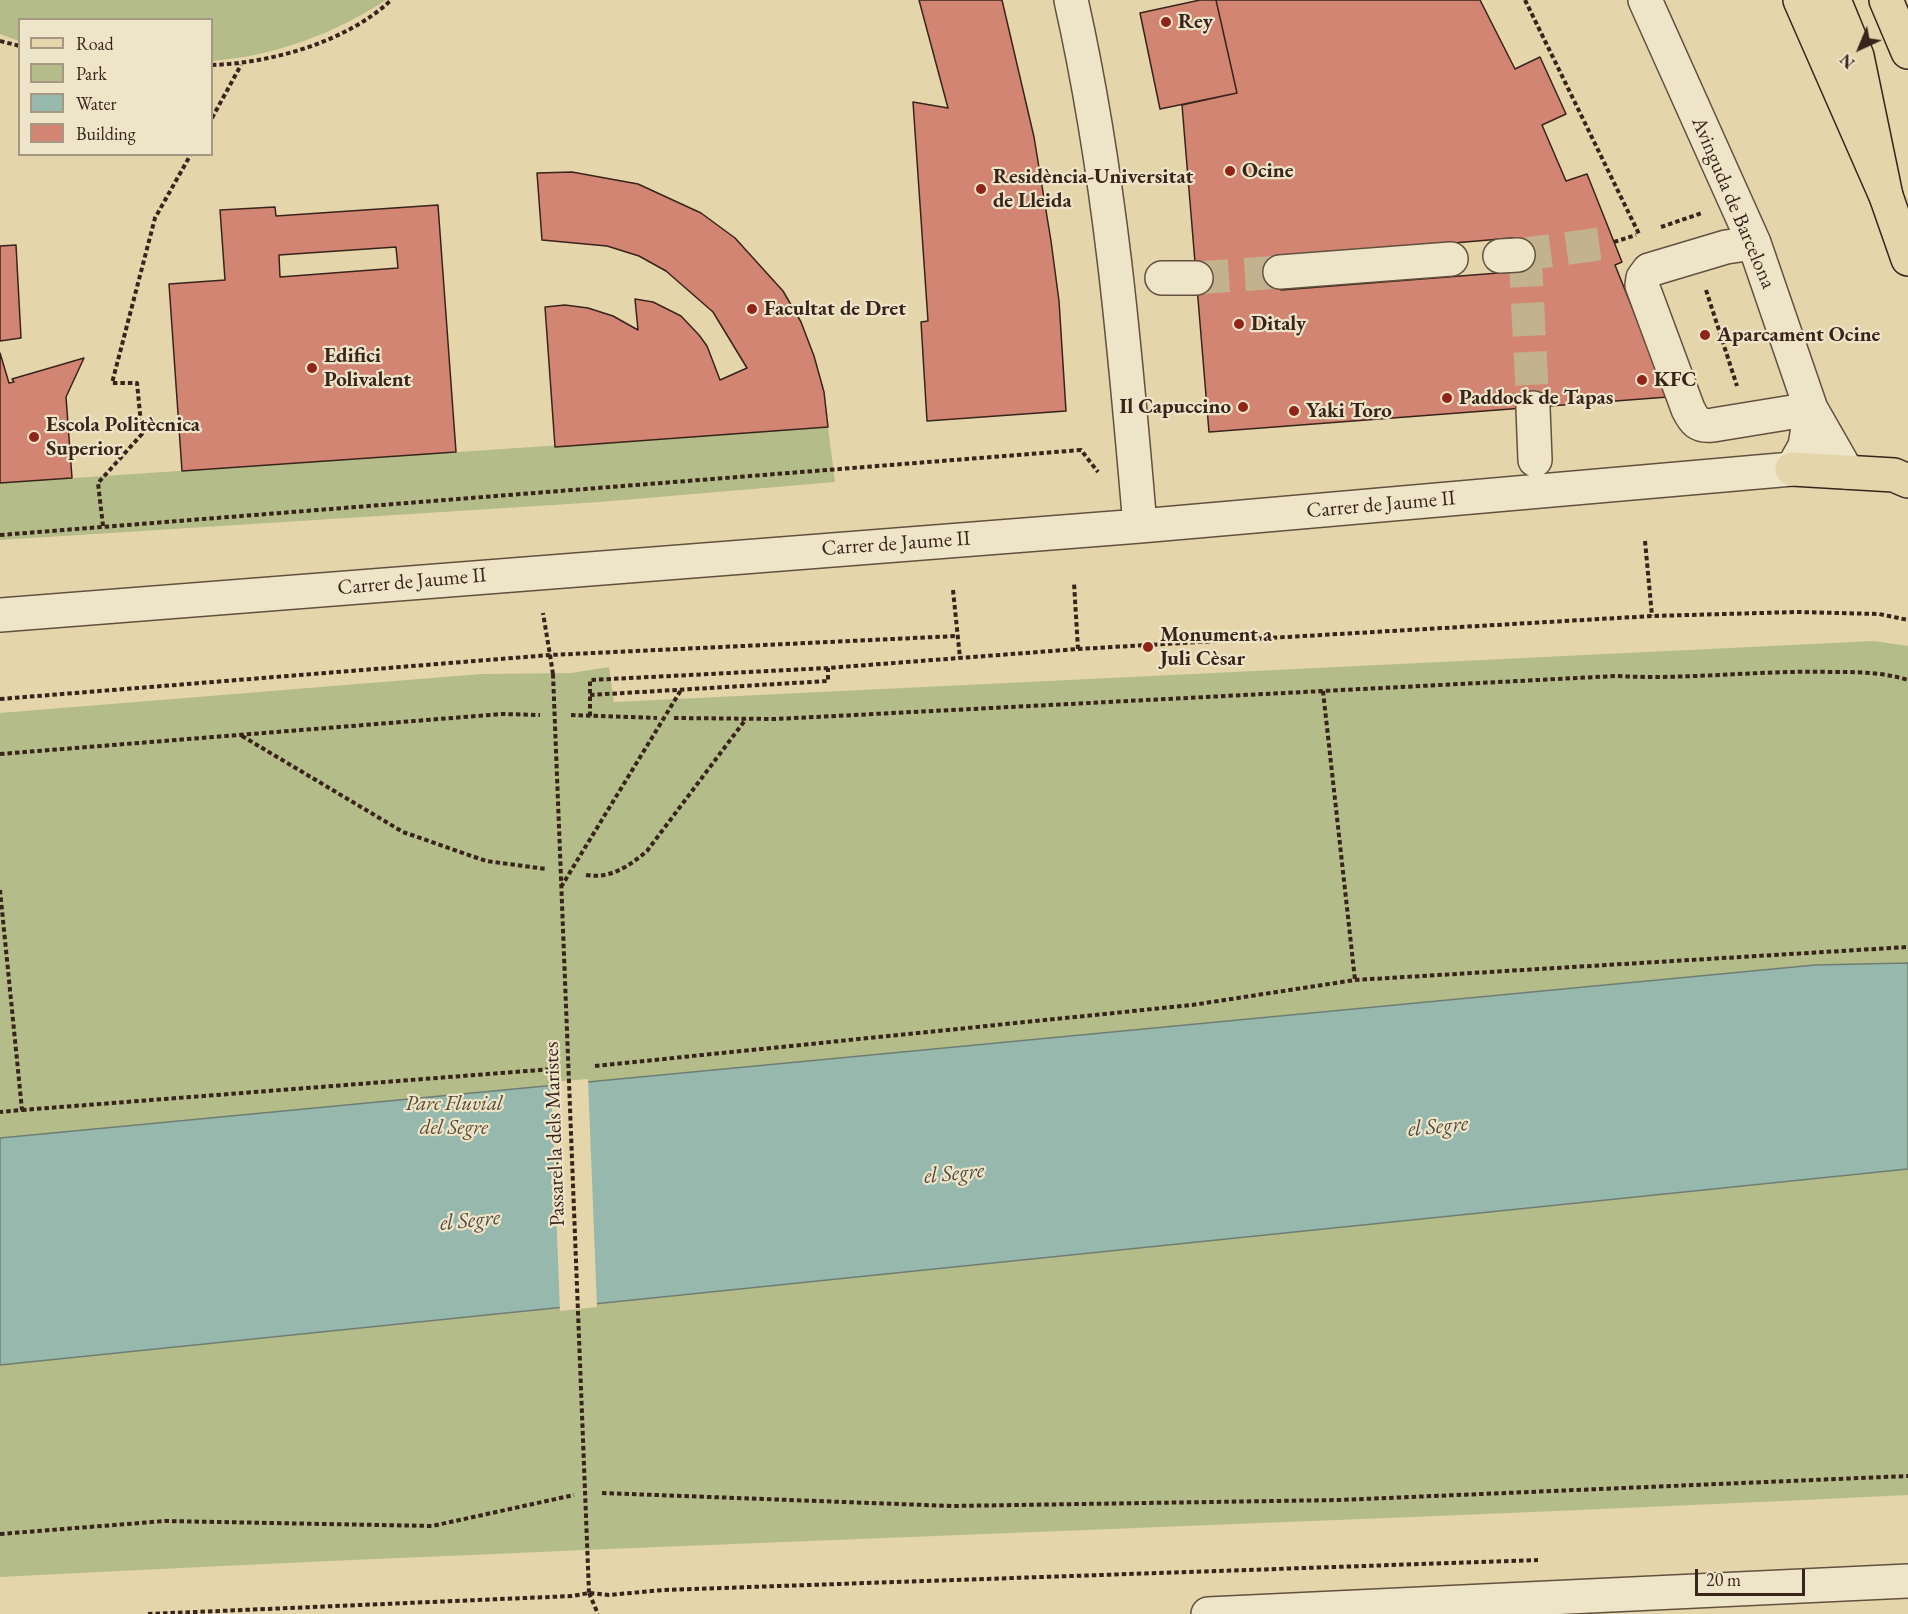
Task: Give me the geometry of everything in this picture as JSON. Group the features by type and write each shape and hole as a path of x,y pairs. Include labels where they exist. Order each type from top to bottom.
{"main road":[{"path":"1800,0 1886,196 1908,259"},
{"path":"1834,0 1857,56 1886,196"},
{"path":"1886,0 1908,52"},
{"path":"1792,469 1894,475 1908,481"}],"street":[{"path":"1071,0 1083,51 1119,280 1140,526"},
{"name":"Avinguda de Barcelona","path":"1645,0 1754,243 1811,409 1847,472"},
{"path":"1754,243 1726,247 1649,270 1643,278 1642,285 1693,419 1702,426 1811,409"},
{"path":"1280,273 1451,259"},
{"path":"1162,278 1196,278"},
{"path":"1533,408 1535,460"},
{"name":"Avinguda de Barcelona","path":"1792,469 1805,446 1811,409"},
{"name":"Carrer de Jaume II","path":"0,615 1140,526 1792,469"},
{"path":"1208,1614 1736,1602 1816,1586 1908,1581"},
{"path":"1799,1614 1816,1586"}],"path":[{"path":"213,65 242,64 311,48 381,10 391,0"},
{"path":"1525,0 1639,234"},
{"path":"0,41 18,46"},
{"path":"213,116 242,64"},
{"path":"103,526 98,483 142,434 137,383 112,383 155,218 190,156"},
{"path":"1680,220 1736,379 1738,393 1730,422"},
{"path":"0,535 1081,450 1103,478"},
{"path":"1645,541 1652,616"},
{"path":"1074,583 1078,649"},
{"path":"953,590 960,658"},
{"path":"590,716 591,680 828,668 1078,649 1652,616 1797,612 1879,614 1908,620"},
{"name":"Passarel·la dels Maristes","path":"543,613 553,674 589,1593"},
{"path":"0,699 550,654 957,636"},
{"path":"590,695 828,681 828,668"},
{"path":"674,718 776,719 1616,676 1651,678 1806,671 1886,673 1908,680"},
{"path":"561,888 681,690"},
{"path":"1323,691 1355,980"},
{"path":"0,754 502,714 540,715"},
{"path":"571,715 657,718"},
{"path":"586,875 599,877 627,868 647,851 747,718"},
{"path":"242,736 403,832 486,861 546,869"},
{"path":"0,890 22,1110"},
{"path":"595,1066 1192,1005 1355,980 1908,947"},
{"path":"0,1112 553,1069"},
{"path":"602,1493 964,1505 1339,1500 1908,1476"},
{"path":"0,1534 165,1521 432,1526 574,1495"},
{"path":"148,1614 572,1596 589,1593 609,1595 663,1590 1550,1560"},
{"path":"589,1593 598,1614"}],"green space":[{"path":"0,0 386,0 346,23 303,41 258,54 213,61 213,18 18,18 18,41 0,34"},
{"path":"828,427 835,482 600,502 0,540 0,483"},
{"name":"Parc Fluvial del Segre","path":"1874,641 1908,646 1908,1495 0,1577 0,713 481,674 571,673 609,667 614,702"}],"water":[{"name":"el Segre","path":"1908,963 1908,1169 0,1365 0,1138 1815,965"}],"pier":[{"path":"588,1079 597,1307 560,1311 551,1082"}],"building":[{"name":"Residència-Universitat de Lleida","path":"919,0 1002,0 1034,137 1051,241 1059,301 1066,411 927,421 921,322 928,321 913,102 948,108"},
{"path":"1200,0 1216,0 1237,93 1160,109 1140,13"},
{"path":"1216,0 1480,0 1515,69 1540,57 1566,114 1542,125 1566,181 1587,174 1622,262 1615,265 1668,397 1209,432 1182,105 1237,93","holes":["1512,238 1524,271 1281,290 1279,258"]},
{"name":"Facultat de Dret","path":"572,172 638,184 701,213 735,238 783,291 801,322 824,392 828,427 555,447 545,307 565,305 588,308 613,316 638,330 635,299 653,302 681,316 699,335 707,346 720,380 747,368 713,312 666,271 639,256 607,246 542,240 537,173"},
{"name":"Edifici Polivalent","path":"438,205 456,452 182,471 169,284 225,280 220,210 275,207 276,216","holes":["396,247 398,268 280,277 279,255"]},
{"path":"16,245 21,338 0,341 0,246"},
{"name":"Escola Politècnica Superior","path":"0,353 9,383 14,382 12,379 84,358 66,397 72,478 0,483"}],"tunnel":[{"path":"1518,255 1614,242"},
{"path":"1525,254 1533,408"},
{"path":"1196,278 1280,272"}],"place":[{"name":"Rey","path":"1166,22"},
{"name":"Ocine","path":"1230,171"},
{"name":"Residència-Universitat de Lleida","path":"981,189"},
{"name":"Facultat de Dret","path":"752,309"},
{"name":"Ditaly","path":"1239,324"},
{"name":"Aparcament Ocine","path":"1705,335"},
{"name":"Edifici Polivalent","path":"312,368"},
{"name":"KFC","path":"1642,380"},
{"name":"Paddock de Tapas","path":"1447,398"},
{"name":"Il Capuccino","path":"1243,407"},
{"name":"Yaki Toro","path":"1294,411"},
{"name":"Escola Politècnica Superior","path":"34,437"},
{"name":"Monument a Juli Cèsar","path":"1148,647"}]}
